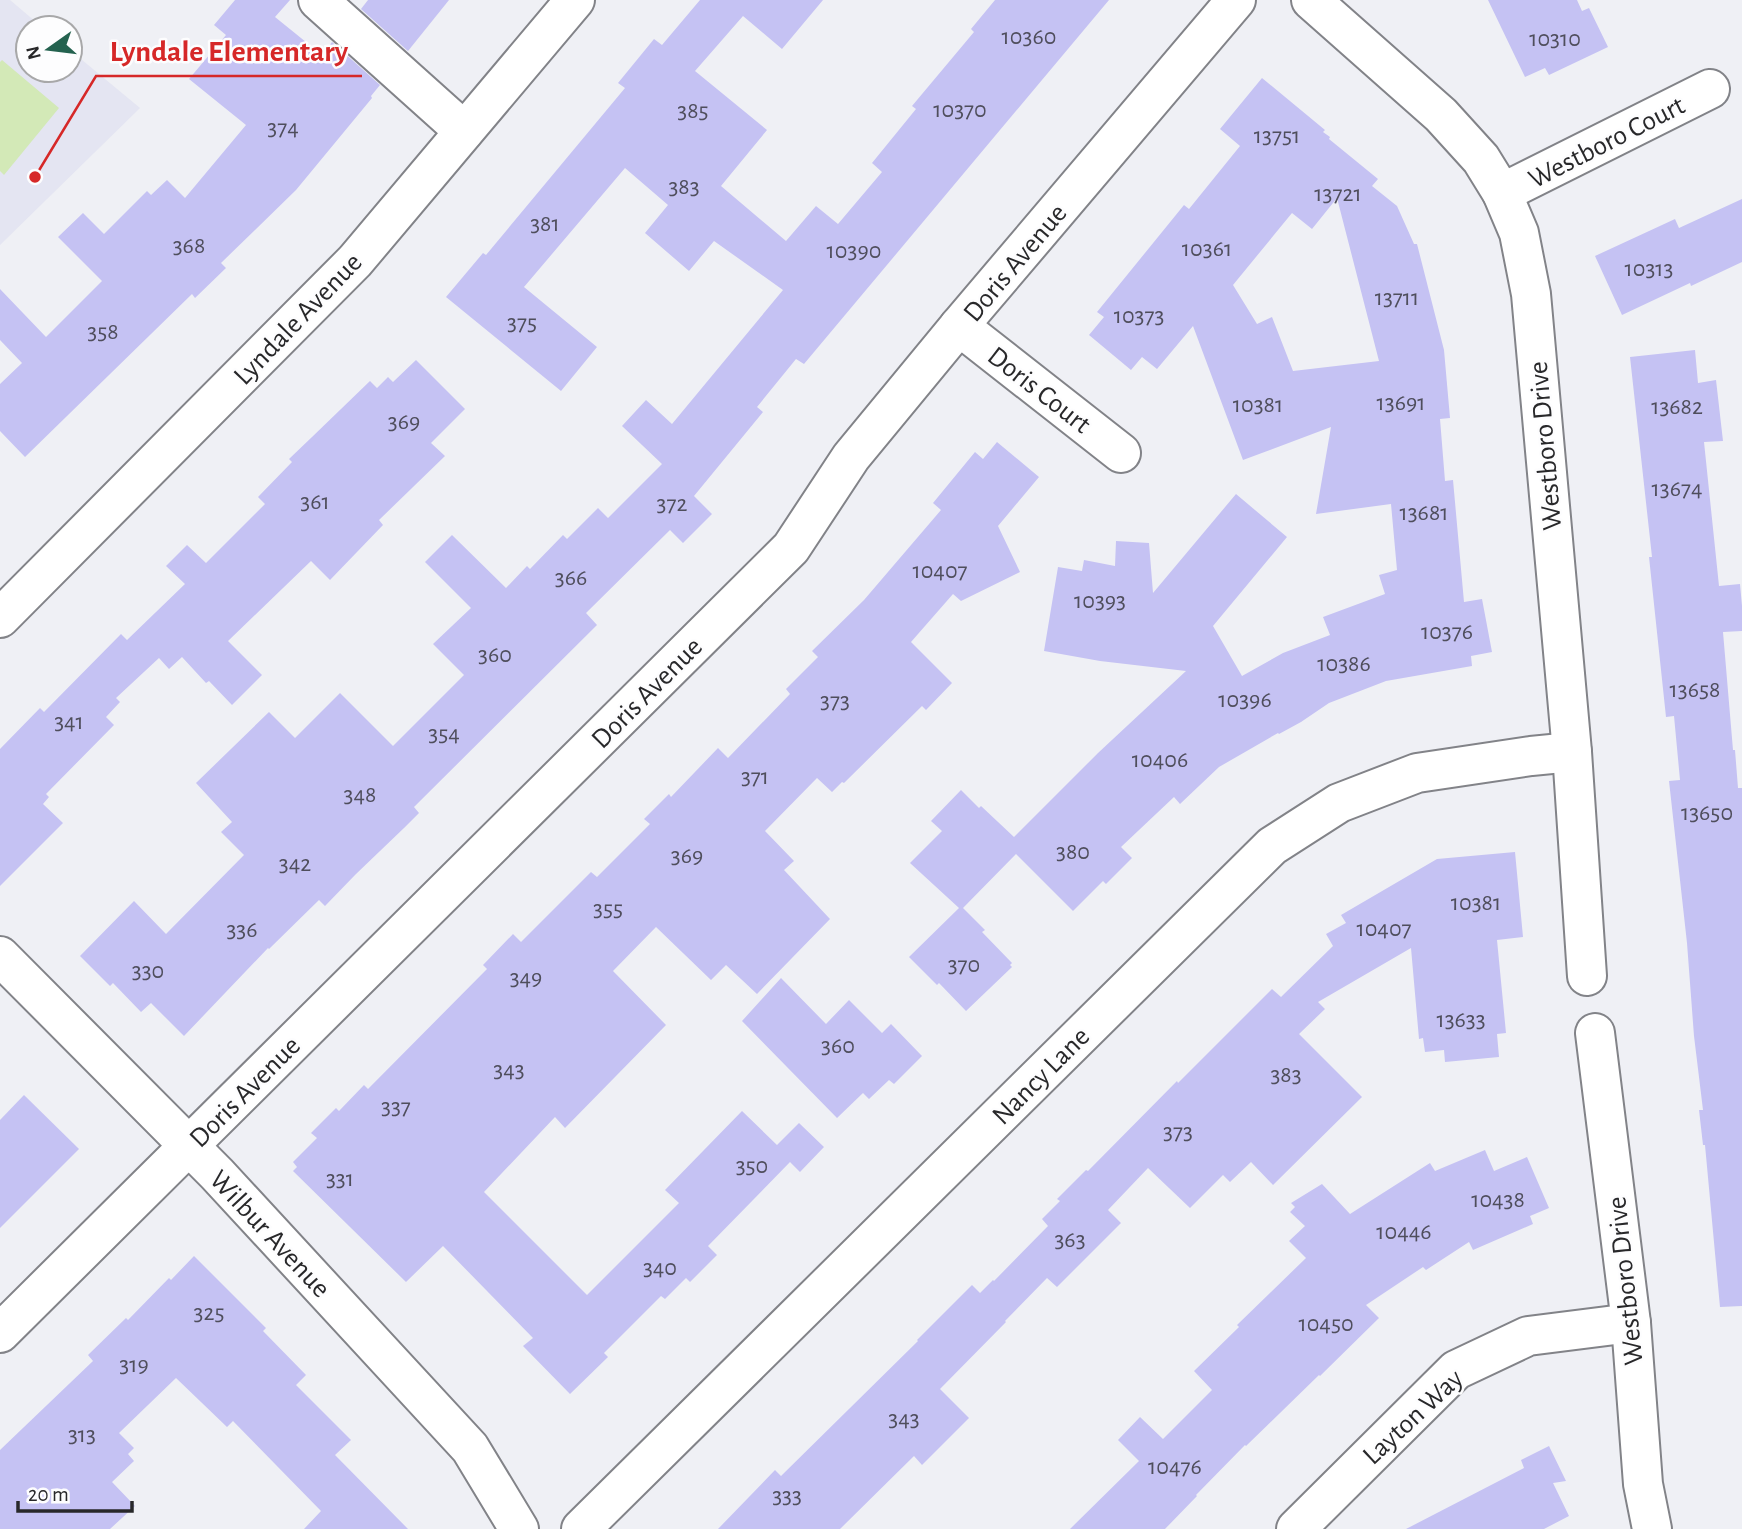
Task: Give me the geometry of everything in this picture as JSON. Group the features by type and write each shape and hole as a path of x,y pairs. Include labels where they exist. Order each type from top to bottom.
{"street":[{"path":"318,0 464,131"},
{"name":"Lyndale Avenue","path":"0,618 355,261 575,0"},
{"name":"Doris Avenue","path":"0,1333 791,548 851,457 1236,0"},
{"name":"Westboro Drive","path":"1311,0 1441,115 1481,159 1502,193 1518,233 1531,294 1572,752 1587,976"},
{"name":"Westboro Court","path":"1502,193 1710,89"},
{"name":"Doris Court","path":"959,326 1121,453"},
{"name":"Nancy Lane","path":"581,1529 1272,846 1339,803 1417,773 1572,752"},
{"name":"Wilbur Avenue","path":"0,956 189,1145 470,1448 519,1529"},
{"name":"Westboro Drive","path":"1595,1033 1631,1323 1643,1484 1651,1529"},
{"name":"Layton Way","path":"1296,1529 1456,1370 1528,1336 1631,1323"}],"shaded area":[{"path":"0,0 10,0 26,14 14,14 14,84 84,84 84,62 140,108 0,245"}],"green space":[{"path":"2,60 14,70 14,84 30,84 59,108 4,175 0,171"}],"building":[{"path":"235,0 290,0 275,17 322,55 332,42 380,85 296,190 221,263 226,268 195,298 192,294 25,457 0,431 0,384 22,363 0,340 0,289 46,337 102,281 58,237 83,213 104,234 147,191 151,195 167,180 185,198 246,125 189,79 226,35 214,25"},
{"path":"368,0 449,0 408,51 361,9"},
{"path":"700,0 823,0 782,49 743,16 695,71 767,130 721,186 786,241 816,206 838,224 882,172 872,163 916,109 912,106 974,32 971,29 995,0 1109,0 804,364 796,359 757,407 763,412 694,496 712,514 683,543 670,530 586,613 597,625 414,807 419,813 325,906 319,900 268,948 184,1036 151,1003 141,1012 113,983 110,986 80,956 134,901 166,934 244,855 221,832 232,822 196,783 269,712 295,738 340,693 393,746 464,675 433,644 471,608 425,562 452,535 506,588 527,566 530,569 563,535 567,539 598,508 608,518 662,464 622,426 646,400 672,424 783,290 714,241 689,271 645,233 668,205 625,168 524,287 597,347 561,391 446,297 483,253 486,255 625,88 618,83 654,39 662,45"},
{"path":"1488,0 1577,0 1582,11 1589,8 1608,47 1549,75 1545,68 1525,77"},
{"path":"1262,78 1325,130 1323,132 1329,139 1378,179 1372,186 1397,206 1414,244 1417,244 1444,350 1450,418 1440,419 1445,481 1453,480 1464,602 1482,599 1492,652 1471,656 1472,666 1386,681 1329,703 1301,722 1219,767 1180,804 1174,797 1121,847 1132,858 1106,884 1103,881 1073,911 1016,854 963,908 1012,963 1012,967 966,1011 909,957 959,908 910,863 942,831 931,821 961,790 1014,837 1098,753 1186,671 1044,651 1058,567 1082,571 1084,560 1115,566 1116,541 1149,543 1153,593 1236,494 1287,537 1213,626 1242,676 1283,653 1330,635 1323,617 1385,594 1379,575 1397,570 1391,504 1316,514 1331,427 1243,460 1193,326 1157,369 1142,357 1131,370 1089,335 1104,317 1097,312 1184,205 1189,209 1240,146 1220,129","holes":["1337,198 1379,361 1293,371 1272,317 1257,324 1233,285 1292,213 1312,229"]},
{"path":"1742,199 1742,262 1622,315 1595,256 1675,219 1679,228"},
{"path":"1695,350 1698,383 1716,380 1723,441 1704,442 1719,586 1740,584 1742,606 1742,631 1723,632 1733,750 1738,788 1742,788 1742,1306 1720,1307 1705,1145 1699,1110 1703,1110 1687,943 1669,781 1680,780 1674,716 1666,717 1630,357"},
{"path":"416,360 465,409 431,443 445,456 379,520 383,525 330,580 311,561 228,641 262,675 232,705 209,681 206,683 182,657 169,669 159,658 116,698 120,702 106,717 114,725 46,794 49,797 43,804 63,823 0,886 0,749 40,708 44,712 121,634 127,640 185,584 166,566 187,545 206,563 265,504 258,497 292,462 289,459 370,381 377,388 388,377 393,382"},
{"path":"997,442 1039,477 998,526 1020,572 961,601 953,594 911,642 952,683 926,710 922,706 844,783 832,792 817,778 765,831 794,861 784,870 830,919 757,994 726,965 711,980 656,927 613,971 666,1025 565,1128 555,1117 484,1192 587,1295 679,1203 665,1190 742,1111 777,1145 799,1123 824,1147 800,1172 790,1162 708,1246 717,1255 690,1282 686,1278 665,1299 661,1296 604,1353 608,1357 570,1394 523,1346 533,1338 443,1246 406,1282 293,1171 297,1167 293,1162 317,1138 311,1133 336,1108 339,1111 364,1085 368,1089 487,969 483,965 513,934 521,942 591,872 597,877 650,824 644,819 669,794 671,797 718,748 728,758 790,694 786,689 818,657 812,651 864,600 941,510 933,503 975,452 983,459"},
{"path":"1515,852 1523,937 1497,940 1506,1033 1497,1034 1499,1057 1445,1062 1444,1050 1425,1052 1423,1038 1419,1039 1411,948 1318,1002 1325,1009 1299,1034 1362,1097 1273,1185 1251,1162 1230,1182 1223,1175 1190,1208 1148,1168 1108,1210 1121,1223 1057,1287 1047,1278 940,1389 969,1418 922,1465 914,1456 840,1529 718,1529 775,1470 781,1476 972,1285 980,1293 994,1281 1048,1226 1042,1219 1060,1201 1057,1199 1086,1170 1088,1171 1272,989 1281,997 1333,946 1326,934 1346,923 1341,915 1437,859"},
{"path":"781,978 826,1024 849,1000 882,1033 891,1024 922,1056 894,1084 889,1080 869,1099 863,1093 837,1118 742,1021"},
{"path":"24,1095 79,1149 0,1228 0,1120"},
{"path":"1485,1150 1494,1171 1527,1157 1549,1208 1530,1216 1533,1224 1473,1250 1469,1242 1426,1270 1423,1267 1366,1305 1379,1318 1245,1445 1165,1529 1070,1529 1139,1461 1118,1440 1140,1417 1163,1439 1212,1390 1194,1371 1306,1258 1289,1241 1305,1226 1290,1212 1295,1207 1291,1203 1322,1184 1350,1214 1430,1163 1435,1171"},
{"path":"194,1256 266,1328 263,1331 306,1375 296,1385 351,1440 335,1455 408,1529 304,1529 321,1511 233,1421 227,1427 176,1378 119,1433 134,1448 128,1454 134,1461 112,1482 135,1506 110,1529 0,1529 0,1450 93,1361 88,1355"},
{"path":"1549,1446 1566,1481 1553,1483 1569,1516 1544,1529 1406,1529 1524,1468 1521,1460"}],"place":[{"name":"Lyndale Elementary","path":"35,177"}]}
